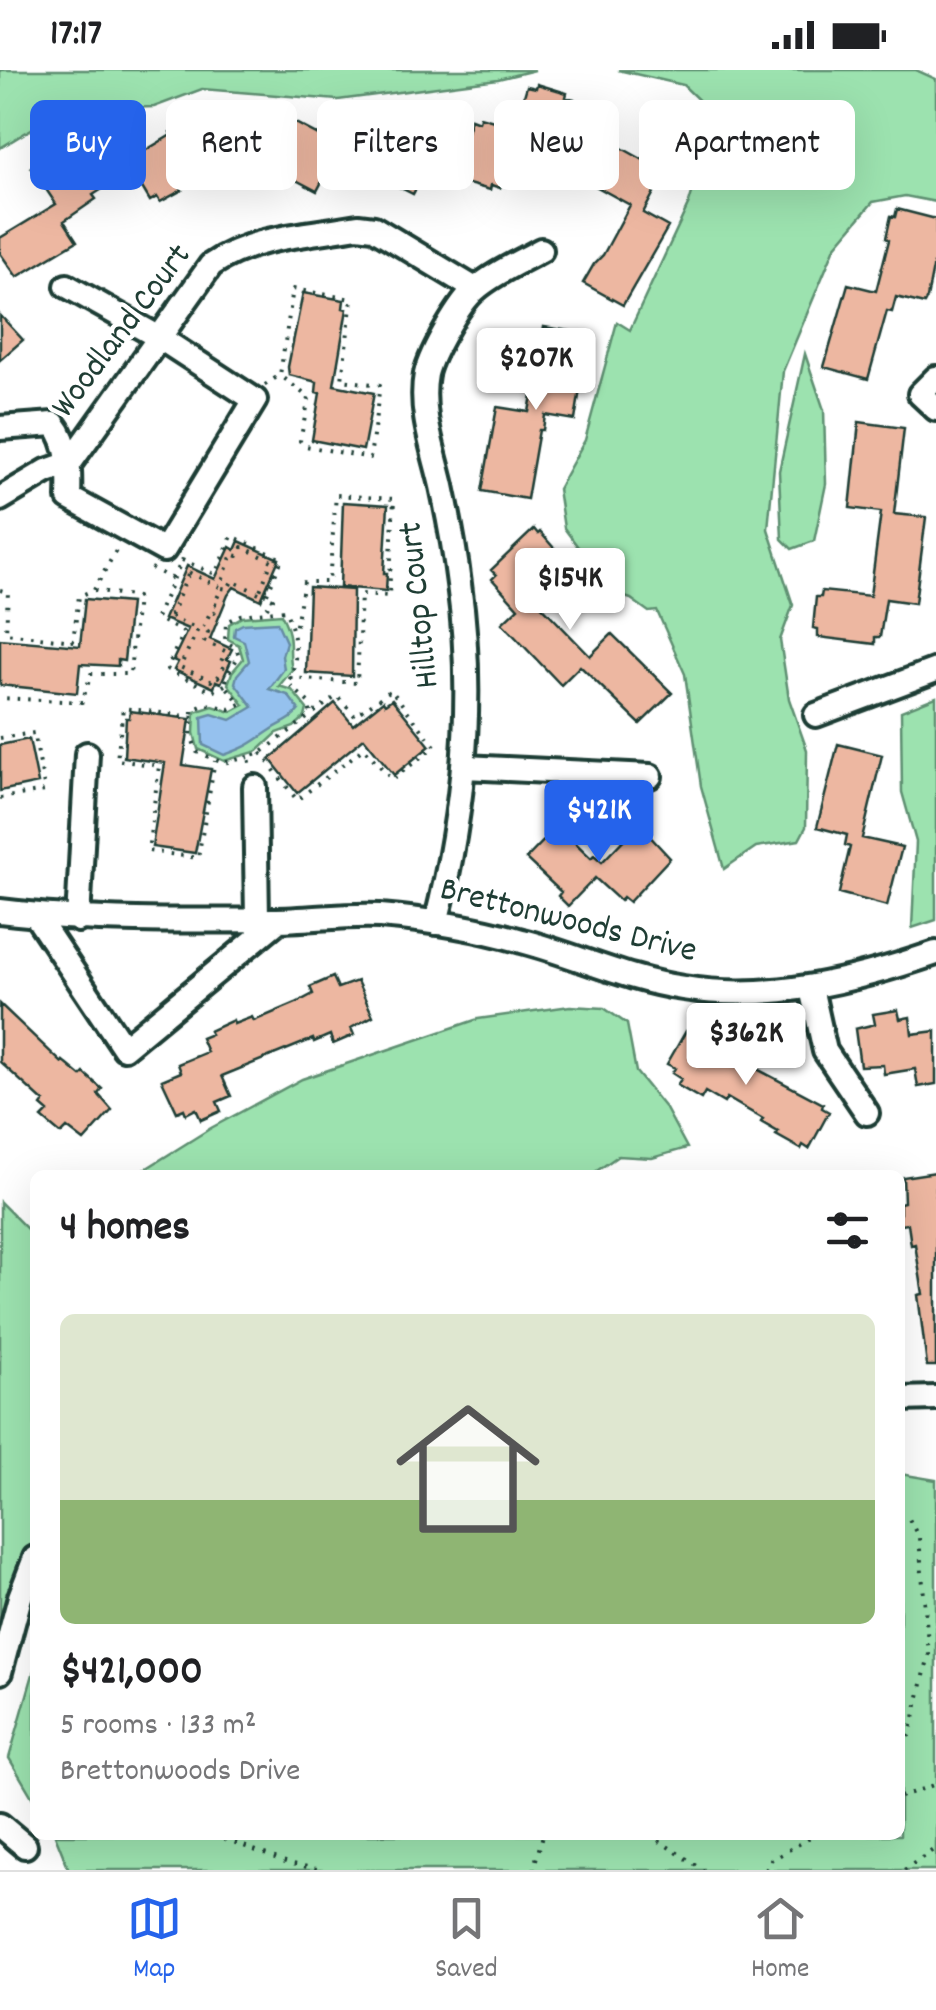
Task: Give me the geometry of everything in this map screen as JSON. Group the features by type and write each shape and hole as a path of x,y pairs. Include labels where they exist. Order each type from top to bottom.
{"street":[{"name":"Woodland Court","path":"0,499 47,471 70,464 211,265 230,252 250,244 358,226 374,228 475,289"},
{"path":"475,289 541,250"},
{"path":"0,428 54,424 70,464 70,498 164,550 255,400 160,338 67,286"},
{"name":"Hilltop Court","path":"436,923 452,861 467,725 460,588 424,398 432,356 475,289"},
{"path":"936,378 920,394 936,409"},
{"path":"816,715 936,670"},
{"path":"78,920 87,754"},
{"path":"465,767 650,776"},
{"path":"36,916 124,1048 268,920 255,787"},
{"name":"Brettonwoods Drive","path":"0,911 78,920 376,916 522,940 623,975 708,992 811,988 846,982 936,954"},
{"path":"811,988 826,1051 866,1113"},
{"path":"905,1399 936,1398"},
{"path":"0,1672 30,1571"},
{"path":"0,1825 26,1846"}],"path":[{"path":"249,396 280,375 294,289 352,298 342,380 380,385 370,458 306,446 300,441 309,398 280,375"},
{"path":"290,678 356,683 362,594 390,596 394,499 336,495 330,582 304,582 294,635 295,670 290,678 288,683 308,702 311,714"},
{"path":"267,594 282,558 232,536 215,574 182,560 156,618 183,632 167,670 213,692 225,685 239,656 236,648 225,641 226,622 240,615 285,610 294,635"},
{"path":"94,590 118,547"},
{"path":"259,593 272,561 242,548 238,556 232,555 220,587 186,571 188,575 171,614 166,615 198,629 180,667 211,681 218,677 225,664 221,662 225,651 204,641 208,632 202,629 210,611 214,613 222,588 228,590 232,581 259,593 267,594 273,599 262,612"},
{"path":"0,590 8,592 6,633 73,640 80,596 94,590 138,597 130,674 91,674 82,702 0,698"},
{"path":"225,685 241,704 230,709 207,704 192,710 191,735 196,752 223,764 261,753 338,696 355,716 391,690 435,746 392,780 364,748 297,800 261,753"},
{"path":"194,717 124,708 117,760 159,766 148,851 198,858 215,760"},
{"path":"0,738 34,733 45,791 0,798"},
{"path":"250,757 255,787"},
{"path":"905,1521 909,1519 919,1538 928,1655 905,1744"},
{"path":"905,1795 936,1784"},
{"path":"228,1840 288,1863 322,1870"},
{"path":"532,1870 541,1840"},
{"path":"658,1840 704,1870"},
{"path":"766,1870 771,1860 806,1840"},
{"path":"904,1870 936,1848"}],"green space":[{"path":"0,70 535,70 498,79 338,100 202,89 154,107 146,107 146,100 30,100 30,130 0,148"},
{"path":"618,70 916,70 936,79 936,202 905,196 873,202 835,247 783,371 768,529 793,605 780,640 789,699 807,750 806,827 799,840 756,847 724,869 701,786 685,674 657,611 649,612 631,599 612,593 564,528 558,489 585,440 617,322 630,330 693,190 855,190 855,100 698,100 683,85"},
{"path":"805,354 824,410 826,484 814,541 792,549 782,539 779,471"},
{"path":"281,614 289,637 292,670 279,686 292,690 307,709 305,717 294,727 277,733 258,751 224,761 198,749 195,712 213,706 231,712 244,705 228,684 243,659 239,645 228,639 229,624 242,617"},
{"path":"936,697 936,920 912,928 916,842 902,792 901,711"},
{"path":"570,1006 604,1008 627,1024 636,1072 666,1109 687,1148 652,1158 618,1156 598,1170 144,1170 302,1079 478,1019"},
{"path":"0,1202 30,1232 30,1574 0,1671"},
{"path":"905,1475 936,1480 936,1870 69,1870 57,1840 905,1840"},
{"path":"30,1684 30,1794 9,1758"}],"water":[{"path":"277,622 286,642 284,669 269,689 288,695 299,710 249,744 224,755 203,745 202,717 212,714 231,720 253,707 235,683 249,661 244,641 234,636 235,628"}],"building":[{"path":"537,84 567,93 566,97 574,100 523,100 527,86 536,88"},
{"path":"480,117 494,121 494,186 490,190 474,186 474,120 479,122"},
{"path":"297,124 317,134 317,191 297,180"},
{"path":"166,138 166,190 182,190 160,202 157,197 150,201 143,190 146,150"},
{"path":"619,146 639,158 639,190 655,190 643,213 668,227 623,305 583,283 630,205 603,190 619,190"},
{"path":"47,190 101,190 93,195 96,199 64,221 77,241 17,277 0,253 0,238 56,204"},
{"path":"897,209 936,219 936,253 927,298 924,304 896,297 892,312 887,311 868,379 824,367 848,284 876,291 891,216 895,217"},
{"path":"303,293 344,300 343,308 347,309 334,385 374,393 363,450 312,440 320,393 316,392 317,382 289,375 288,367"},
{"path":"0,315 23,340 0,360"},
{"path":"544,327 589,334 575,420 545,415 527,499 482,491 497,407 529,412"},
{"path":"859,422 904,428 894,514 926,517 915,603 886,599 880,637 875,637 875,644 818,637 818,629 813,628 816,597 821,597 822,591 870,596 881,512 850,508"},
{"path":"343,502 388,505 386,591 340,587"},
{"path":"534,529 566,562 531,595 590,656 612,634 672,693 640,724 580,666 561,685 502,623 518,608 492,579 496,575 491,570"},
{"path":"239,541 279,559 261,600 234,587 228,595 210,639 232,649 227,659 231,661 221,683 216,681 214,688 174,670 178,662 173,660 188,629 164,619 187,566 215,579 230,547 235,550"},
{"path":"309,587 353,590 352,676 306,673"},
{"path":"85,599 130,603 124,661 118,660 118,666 80,664 77,693 0,685 0,639 80,646"},
{"path":"392,699 430,746 394,775 364,738 297,793 270,759 335,703 353,725 383,701 385,704"},
{"path":"130,711 190,719 183,765 211,769 195,853 152,847 165,763 124,757 126,718"},
{"path":"29,739 38,783 0,791 0,745"},
{"path":"838,744 882,755 862,838 902,847 887,906 839,893 850,847 845,845 847,835 817,827"},
{"path":"558,826 591,858 594,855 602,862 636,827 644,830 670,858 629,902 623,897 620,901 595,878 568,906 558,896 561,892 526,859"},
{"path":"333,977 338,988 357,981 373,1016 351,1028 354,1035 333,1044 330,1035 314,1042 313,1039 222,1076 231,1096 217,1102 221,1111 201,1120 196,1109 186,1114 184,1109 177,1112 162,1080 181,1072 178,1064 207,1052 201,1038 211,1034 209,1031 233,1020 234,1024 252,1017 254,1021 296,1003 313,994 310,987"},
{"path":"0,1004 62,1063 81,1076 84,1073 102,1089 98,1094 112,1110 84,1141 67,1128 61,1134 42,1118 48,1112 41,1106 44,1102 0,1062"},
{"path":"898,1010 900,1019 910,1017 912,1034 936,1031 936,1084 918,1087 915,1069 884,1074 883,1065 860,1066 855,1029 875,1024 873,1014"},
{"path":"686,1031 700,1039 705,1031 731,1046 727,1053 823,1104 822,1108 829,1112 809,1149 803,1145 801,1149 776,1135 778,1132 761,1122 763,1119 727,1098 724,1103 705,1092 701,1099 677,1085 681,1079 672,1073 675,1068 667,1064"},
{"path":"936,1172 936,1366 927,1366 918,1295 923,1294 915,1244 911,1245 905,1224 905,1177"}]}
